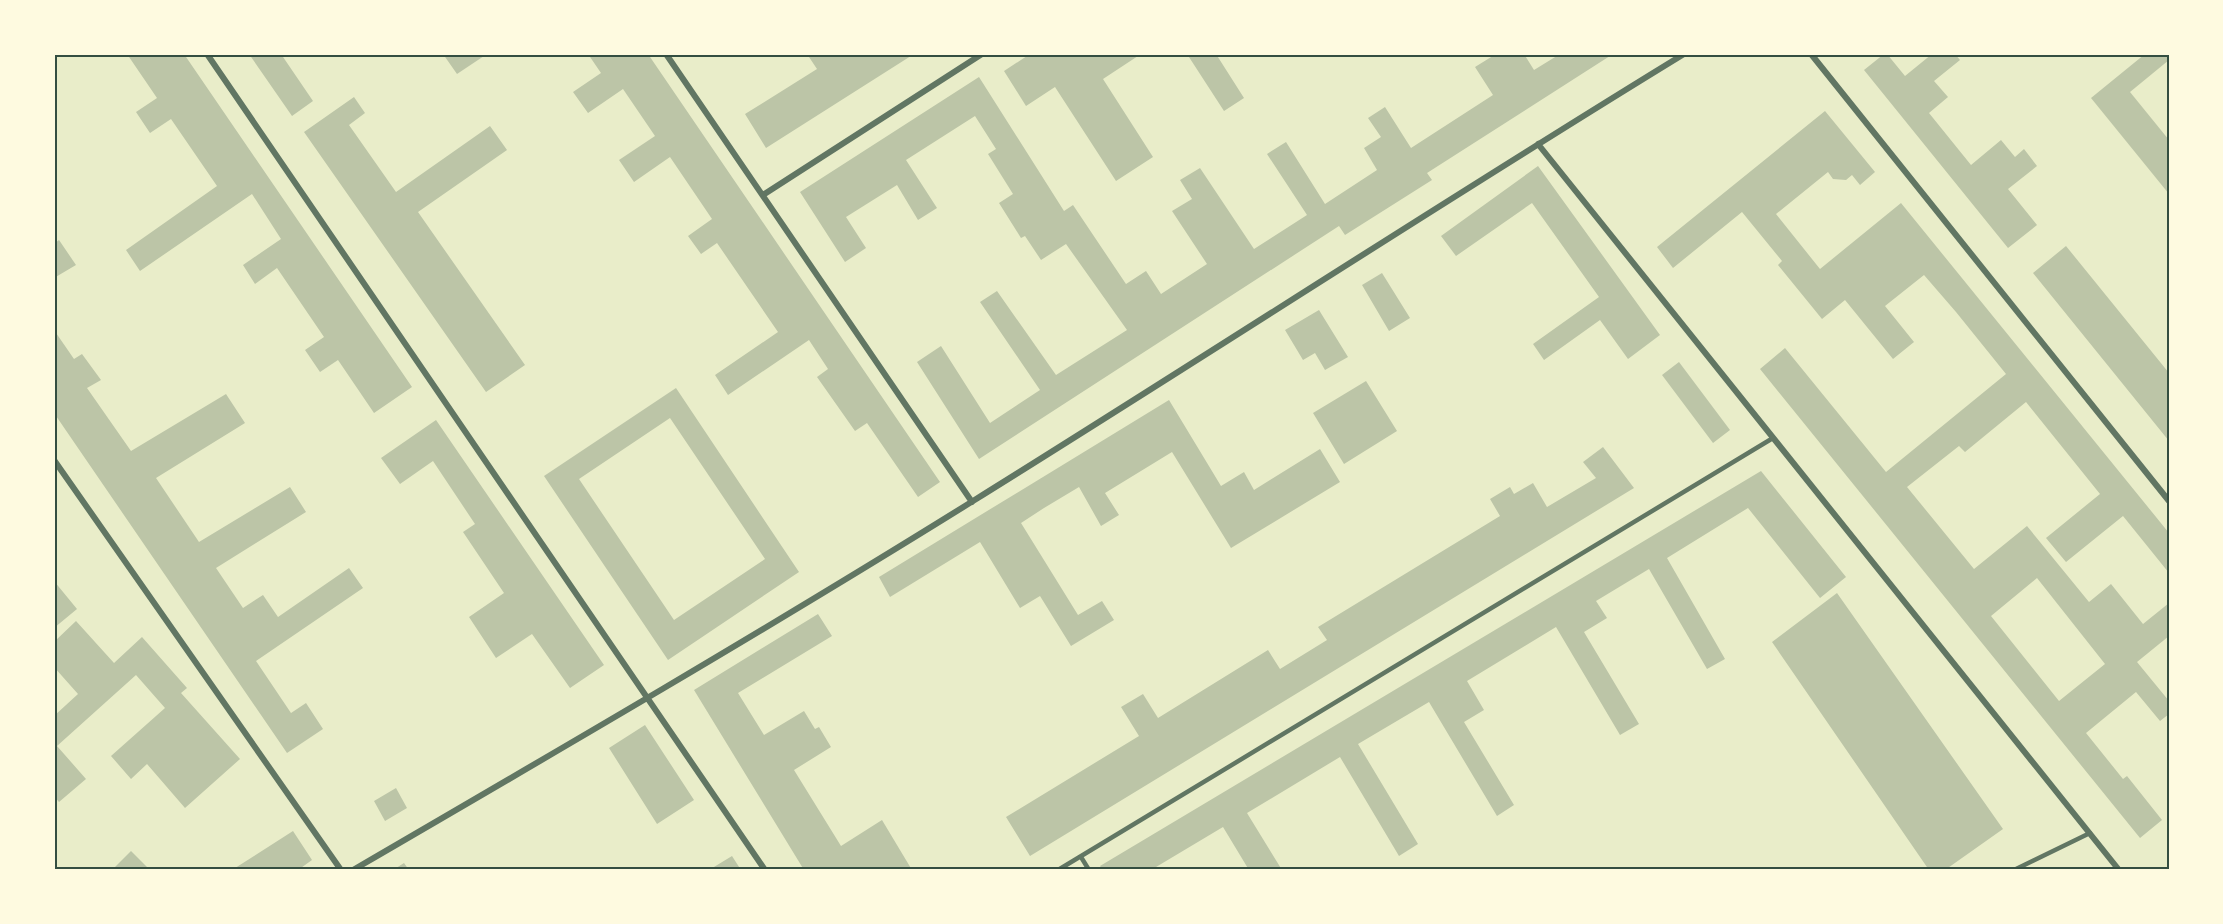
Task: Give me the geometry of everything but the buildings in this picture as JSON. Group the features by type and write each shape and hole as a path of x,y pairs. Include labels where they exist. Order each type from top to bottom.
{"street":[{"path":"207,54 765,870"},
{"path":"666,54 972,502"},
{"path":"763,195 982,54"},
{"path":"353,870 648,698 972,502 1684,54"},
{"path":"1811,54 2169,501"},
{"path":"1538,144 2119,870"},
{"path":"54,460 341,870"}],"lane":[{"path":"1059,870 1773,438"},
{"path":"2014,870 2090,833"},
{"path":"1081,857 1089,870"}]}
